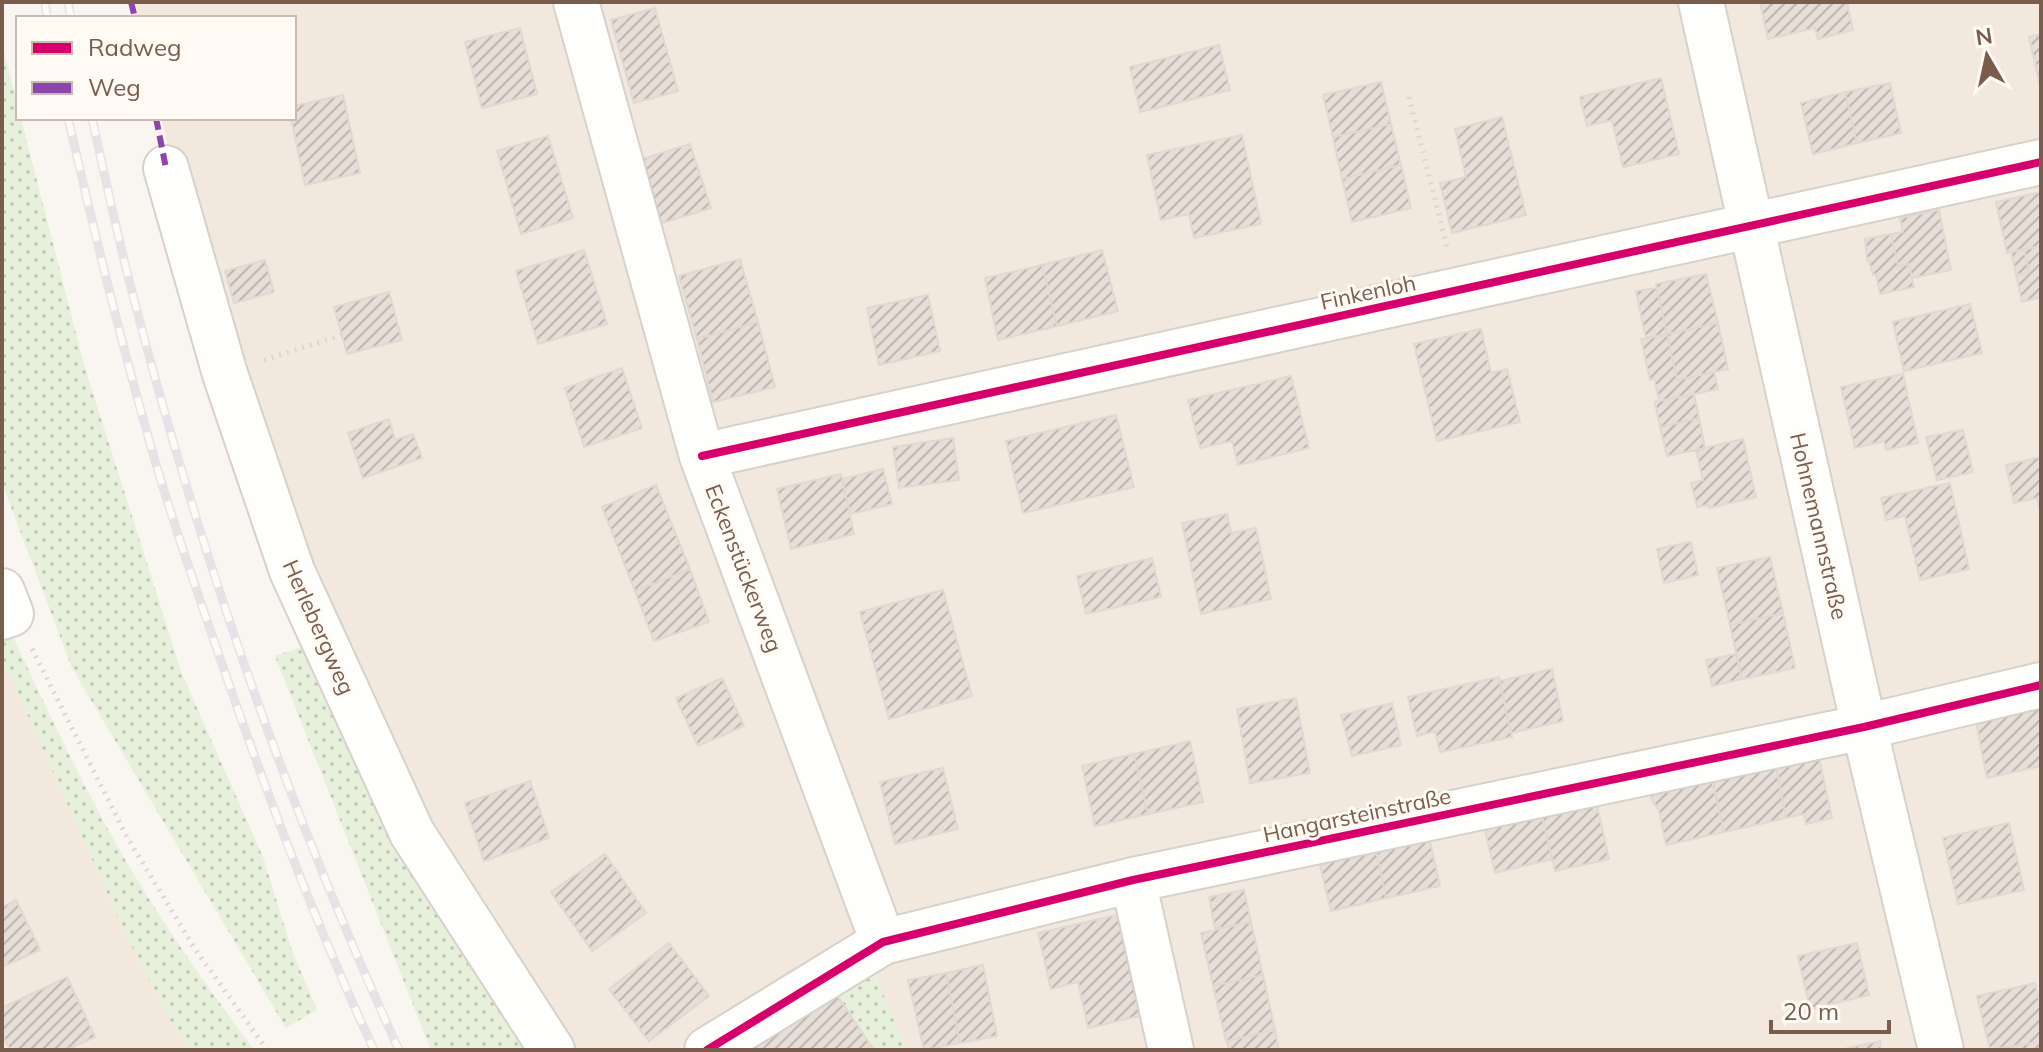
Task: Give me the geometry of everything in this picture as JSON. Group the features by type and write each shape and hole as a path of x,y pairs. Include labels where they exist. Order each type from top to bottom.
{"street":[{"name":"Eckenstückerweg","path":"576,2 702,456 883,942"},
{"name":"Hohnemannstraße","path":"1701,2 1864,727 1941,1050"},
{"name":"Finkenloh","path":"702,456 2041,162"},
{"name":"Herlebergweg","path":"166,168 225,374 292,571 412,833 552,1050"},
{"name":"Hangarsteinstraße","path":"707,1050 883,942 1133,880 1864,727 2041,685"},
{"path":"1133,880 1171,1050"}],"path":[{"path":"1409,97 1458,291"},
{"path":"225,374 342,335"},
{"path":"5,607 28,642 127,837 195,949 267,1050"}],"shaded area":[{"path":"131,2 2041,2 2041,1050 906,1050 858,933 676,1050 567,1050 449,871 305,581 185,209 162,120 296,120 296,16 135,16"},
{"path":"2,658 125,933 177,1033 190,1050 2,1050"}],"green space":[{"path":"2,44 16,99 16,120 22,120 84,365 182,674 263,857 292,951 317,1010 286,1028 72,668 2,483"},
{"path":"13,637 74,765 130,867 181,947 254,1050 190,1050 177,1033 125,933 2,658 2,641"},
{"path":"304,646 531,1050 431,1050 275,656"},
{"path":"869,959 906,1050 723,1050"}],"building":[{"path":"1760,2 1847,2 1853,30 1818,39 1815,28 1768,39"},
{"path":"655,8 678,91 634,103 611,20"},
{"path":"520,28 537,94 482,108 465,42"},
{"path":"2041,34 2041,90 2029,37"},
{"path":"1219,45 1230,90 1140,112 1130,67"},
{"path":"1661,78 1679,154 1623,167 1612,120 1587,126 1580,97"},
{"path":"1381,82 1391,124 1333,137 1323,95"},
{"path":"1890,83 1901,133 1857,143 1845,92"},
{"path":"1845,92 1857,143 1813,154 1801,103"},
{"path":"343,95 360,173 305,185 291,120 296,120 296,106"},
{"path":"1502,117 1526,215 1452,233 1440,183 1466,177 1455,129"},
{"path":"1391,124 1401,165 1342,179 1333,137"},
{"path":"1242,135 1261,224 1194,238 1189,214 1161,220 1147,155"},
{"path":"548,136 573,218 521,234 497,151"},
{"path":"690,144 711,208 659,224 639,160"},
{"path":"1401,165 1411,208 1352,222 1342,179"},
{"path":"2041,192 2041,246 2007,253 1996,202"},
{"path":"1939,210 1951,270 1912,278 1909,264 1898,266 1891,234 1903,232 1900,218"},
{"path":"1891,234 1898,266 1909,264 1914,287 1880,294 1876,274 1873,275 1867,261 1865,239"},
{"path":"2041,246 2041,297 2022,302 2016,275 2029,272 2024,249"},
{"path":"2024,249 2029,272 2016,275 2011,252"},
{"path":"584,250 607,324 538,344 516,271"},
{"path":"1102,250 1118,311 1057,326 1042,265"},
{"path":"740,259 758,322 697,339 679,276"},
{"path":"265,260 274,292 234,303 225,271"},
{"path":"1042,265 1057,326 998,340 985,278"},
{"path":"1706,274 1718,323 1667,334 1656,284"},
{"path":"1657,288 1667,334 1646,339 1636,291"},
{"path":"389,292 402,340 347,354 334,307"},
{"path":"928,295 940,351 879,365 867,308"},
{"path":"1970,304 1982,353 1904,371 1893,322"},
{"path":"758,322 775,387 713,402 697,339"},
{"path":"1718,323 1728,369 1677,380 1667,334"},
{"path":"1481,329 1491,373 1507,369 1520,422 1437,441 1414,344"},
{"path":"1667,334 1677,380 1714,372 1718,389 1655,402 1659,400 1654,378 1650,380 1641,339"},
{"path":"622,368 642,428 584,447 565,388"},
{"path":"1903,374 1918,443 1886,450 1884,441 1855,448 1841,387"},
{"path":"1291,376 1309,448 1238,465 1232,441 1200,448 1188,400"},
{"path":"1694,394 1699,418 1660,427 1655,402"},
{"path":"1116,415 1134,487 1023,513 1006,441"},
{"path":"1699,418 1705,448 1667,456 1660,427"},
{"path":"389,419 395,440 413,434 422,458 363,478 348,433"},
{"path":"1963,430 1973,472 1937,480 1926,437"},
{"path":"953,438 959,480 899,488 893,447"},
{"path":"1743,439 1756,497 1709,508 1708,505 1697,507 1691,483 1703,480 1696,450"},
{"path":"2041,457 2041,514 2037,498 2014,503 2006,465"},
{"path":"883,469 892,504 850,514 842,479"},
{"path":"841,474 854,534 791,549 777,489"},
{"path":"1950,483 1969,569 1920,580 1905,516 1886,520 1881,498"},
{"path":"656,485 690,569 635,591 602,507"},
{"path":"1227,514 1231,533 1256,528 1271,599 1201,614 1182,523"},
{"path":"1691,542 1698,575 1664,583 1657,549"},
{"path":"1770,557 1783,613 1730,625 1717,568"},
{"path":"1152,558 1161,597 1086,614 1077,576"},
{"path":"690,569 709,622 654,641 635,591"},
{"path":"943,590 972,696 889,719 860,612"},
{"path":"1783,613 1795,668 1742,679 1730,625"},
{"path":"1736,654 1742,679 1712,686 1706,660"},
{"path":"1552,669 1563,721 1511,733 1500,681"},
{"path":"1499,677 1512,737 1440,752 1435,731 1417,736 1408,697"},
{"path":"722,678 744,726 698,746 676,698"},
{"path":"1296,698 1310,773 1250,783 1237,709"},
{"path":"2041,698 2041,766 1987,778 1974,712"},
{"path":"1392,703 1401,745 1352,756 1341,715"},
{"path":"1190,741 1203,802 1148,814 1134,754"},
{"path":"1817,748 1832,818 1806,824 1804,814 1786,818 1774,757"},
{"path":"1134,754 1148,814 1095,826 1082,766"},
{"path":"1775,759 1786,818 1724,832 1711,773"},
{"path":"943,768 958,829 895,844 880,782"},
{"path":"1710,772 1724,832 1666,845 1659,810 1652,801 1649,786"},
{"path":"530,781 549,838 484,861 465,803"},
{"path":"1595,796 1609,859 1555,871 1540,808"},
{"path":"1540,808 1552,859 1495,873 1483,822"},
{"path":"2009,823 2024,890 1958,904 1943,838"},
{"path":"1429,837 1440,886 1386,898 1376,849"},
{"path":"1376,849 1386,898 1331,911 1319,861"},
{"path":"605,854 646,913 592,951 551,892"},
{"path":"1244,890 1251,922 1215,929 1209,897"},
{"path":"16,900 40,950 2,967 2,907"},
{"path":"1121,914 1144,1015 1088,1028 1078,982 1051,989 1038,933"},
{"path":"1251,922 1263,975 1213,986 1201,933"},
{"path":"669,943 709,996 649,1041 609,989"},
{"path":"1857,943 1869,995 1810,1009 1798,956"},
{"path":"983,965 997,1036 960,1043 946,973"},
{"path":"946,973 960,1043 924,1050 908,980"},
{"path":"1263,975 1275,1030 1226,1041 1213,986"},
{"path":"67,977 95,1037 66,1050 10,1050 2,1034 2,1008"},
{"path":"2035,983 2041,1008 2041,1041 1990,1050 1977,996"},
{"path":"832,988 874,1050 754,1050 750,1044"},
{"path":"1275,1030 1279,1050 1229,1050 1227,1041"},
{"path":"1880,1041 1881,1050 1840,1050"},
{"path":"2041,1041 2041,1050 2000,1050"}],"railway":[{"path":"45,2 47,16"},
{"path":"68,2 71,16"},
{"path":"68,120 123,343 180,540 274,808 374,1050"},
{"path":"92,120 156,382 215,576 282,768 399,1050"}],"marked path":[{"path":"131,2 134,16"},
{"path":"156,120 166,168"}],"cycle path":[{"path":"702,456 2041,162"},
{"path":"707,1050 883,942 1133,880 1864,727 2041,685"}]}
